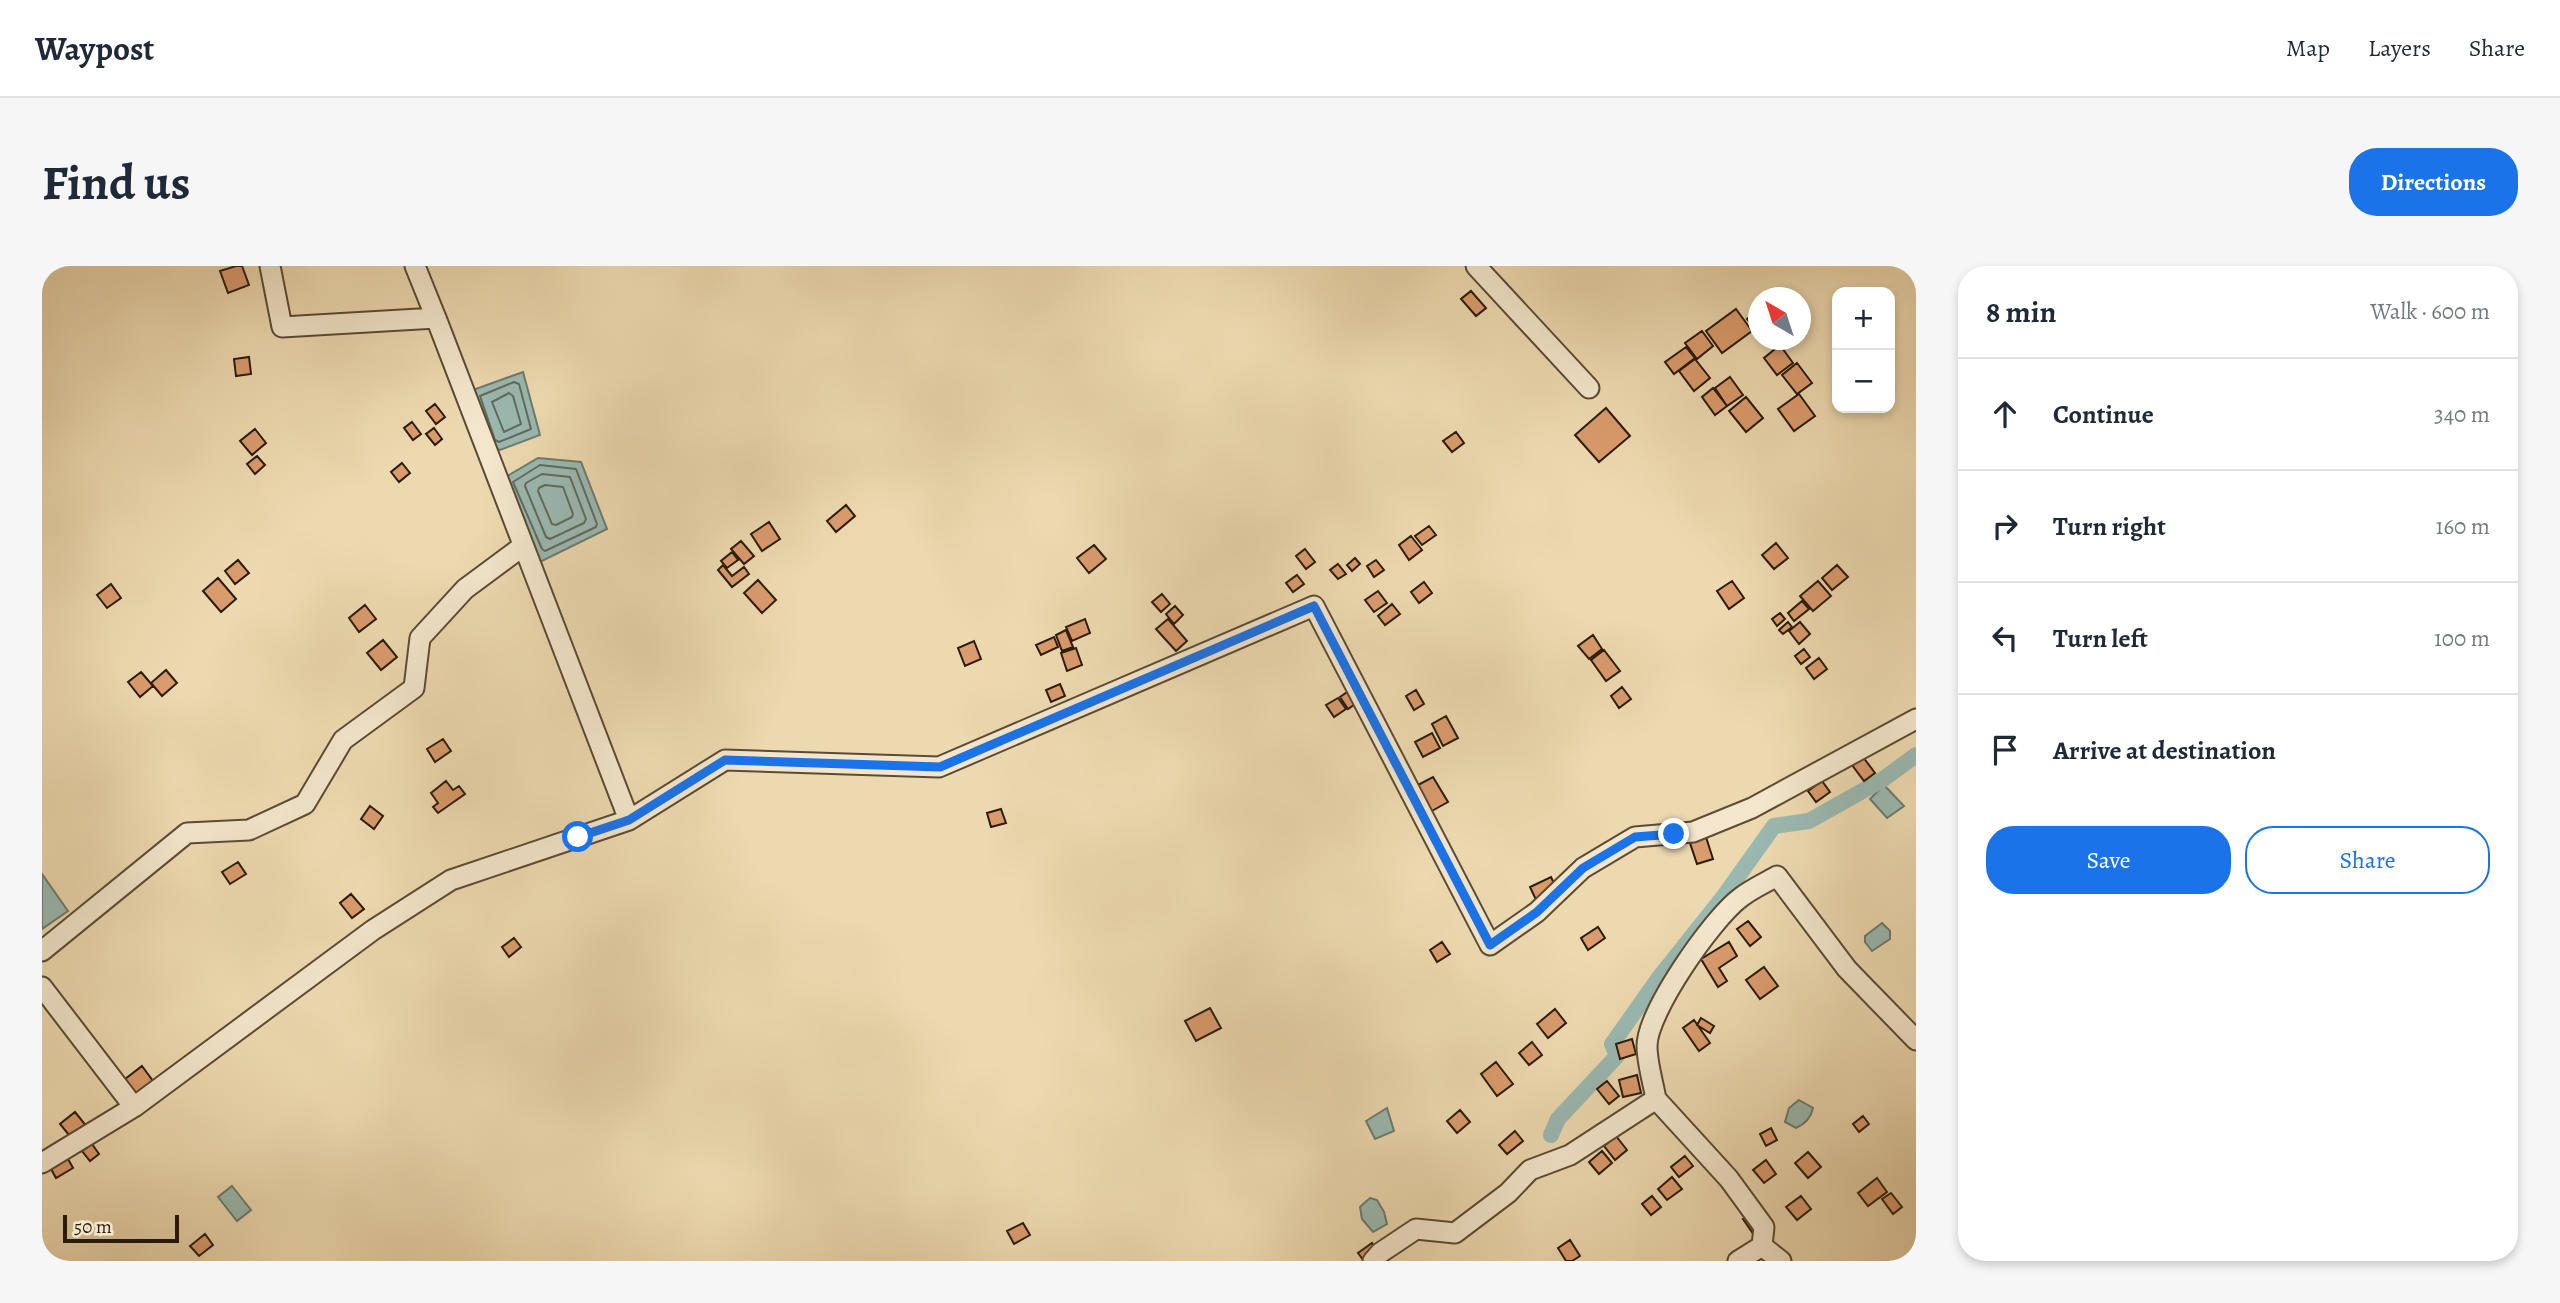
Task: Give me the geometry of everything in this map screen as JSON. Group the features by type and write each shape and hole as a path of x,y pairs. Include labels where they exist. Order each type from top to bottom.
{"street":[{"path":"270,266 282,327 436,318"},
{"path":"415,266 629,820"},
{"path":"1476,266 1588,388"},
{"path":"42,951 187,833 248,830 305,804 343,740 414,688 420,638 464,589 523,546"},
{"path":"42,1163 134,1107 373,930 451,880 629,820 725,760 940,767 1314,606 1490,945 1537,912 1583,868 1635,837 1693,832 1740,813 1916,719"},
{"path":"1762,1246 1764,1227 1729,1179 1656,1099 1647,1044 1657,1011 1685,965 1739,898 1777,876 1847,969 1916,1041"},
{"path":"42,987 134,1107"},
{"path":"1373,1261 1380,1253 1416,1229 1455,1233 1508,1192 1530,1170 1570,1155 1656,1099"},
{"path":"1738,1261 1762,1246"},
{"path":"1762,1246 1781,1261"}],"water":[{"path":"523,372 540,435 500,450 490,446 470,391"},
{"path":"538,458 581,462 607,529 540,562 504,478"},
{"path":"1884,785 1904,806 1887,818 1870,799"},
{"path":"42,874 68,911 42,929"},
{"path":"1882,923 1890,931 1890,939 1872,951 1865,942 1865,936"},
{"path":"1799,1100 1813,1108 1807,1120 1796,1128 1785,1122 1789,1108"},
{"path":"1387,1108 1394,1131 1375,1139 1366,1121"},
{"path":"232,1186 251,1210 237,1221 218,1197"},
{"path":"1370,1198 1377,1200 1387,1224 1373,1232 1362,1219 1360,1207"}],"building":[{"path":"242,266 249,285 228,293 220,271"},
{"path":"1471,291 1486,308 1476,316 1461,299"},
{"path":"1736,309 1748,326 1748,334 1722,353 1706,331"},
{"path":"1702,331 1713,346 1697,359 1685,343"},
{"path":"1686,347 1695,358 1674,374 1665,362"},
{"path":"1774,350 1784,350 1793,363 1777,375 1764,358"},
{"path":"249,357 251,374 236,376 234,359"},
{"path":"1695,359 1710,378 1694,391 1679,371"},
{"path":"1797,363 1812,383 1797,394 1782,375"},
{"path":"1730,377 1743,395 1727,406 1715,388"},
{"path":"1713,388 1727,406 1715,415 1702,397"},
{"path":"1799,394 1815,416 1794,431 1778,409"},
{"path":"1746,397 1763,418 1746,432 1729,411"},
{"path":"435,404 445,417 436,424 426,411"},
{"path":"1606,408 1630,436 1599,462 1575,435"},
{"path":"412,422 421,434 413,440 404,428"},
{"path":"434,428 442,439 435,445 426,434"},
{"path":"255,429 266,443 252,455 240,441"},
{"path":"1456,432 1464,443 1452,452 1443,441"},
{"path":"257,456 265,465 255,474 247,464"},
{"path":"402,463 410,473 399,482 391,472"},
{"path":"846,505 855,516 836,532 827,521"},
{"path":"769,522 780,539 762,551 751,534"},
{"path":"1429,526 1436,535 1422,545 1415,536"},
{"path":"1411,536 1422,550 1409,560 1399,545"},
{"path":"741,541 754,556 744,564 731,549"},
{"path":"1776,543 1788,558 1774,569 1762,555"},
{"path":"1094,545 1106,559 1089,573 1077,558"},
{"path":"1305,549 1315,562 1306,569 1296,556"},
{"path":"732,552 738,560 727,568 721,561"},
{"path":"1355,558 1360,564 1352,571 1347,565"},
{"path":"238,560 249,573 235,584 225,571"},
{"path":"1376,560 1384,570 1374,577 1367,566"},
{"path":"1338,564 1346,574 1338,579 1330,570"},
{"path":"723,565 732,576 744,567 749,574 732,587 718,570"},
{"path":"1837,565 1848,577 1832,590 1822,578"},
{"path":"1297,575 1304,584 1293,592 1286,583"},
{"path":"218,578 236,599 221,612 203,591"},
{"path":"758,580 776,600 762,613 744,593"},
{"path":"1732,581 1744,598 1729,609 1717,591"},
{"path":"1818,581 1831,596 1813,611 1800,596"},
{"path":"1424,582 1432,593 1419,603 1411,592"},
{"path":"111,584 121,598 107,608 97,595"},
{"path":"1378,591 1387,603 1374,612 1365,600"},
{"path":"1162,594 1170,604 1161,612 1152,602"},
{"path":"1802,601 1809,609 1794,621 1788,613"},
{"path":"1392,604 1400,614 1385,625 1378,616"},
{"path":"365,605 376,619 359,632 349,618"},
{"path":"1175,606 1183,615 1174,624 1166,614"},
{"path":"1780,613 1785,619 1777,626 1772,619"},
{"path":"1085,619 1090,633 1072,641 1066,627"},
{"path":"1168,619 1187,641 1176,651 1156,629"},
{"path":"1788,622 1792,627 1783,634 1779,630"},
{"path":"1800,622 1810,634 1799,644 1789,631"},
{"path":"1066,630 1073,647 1062,651 1056,635"},
{"path":"1593,635 1602,649 1589,659 1578,646"},
{"path":"1054,637 1058,647 1041,655 1036,645"},
{"path":"383,640 397,657 381,670 367,653"},
{"path":"974,641 981,659 965,666 958,648"},
{"path":"1076,648 1082,665 1067,671 1061,653"},
{"path":"1804,649 1810,657 1801,664 1795,656"},
{"path":"1604,650 1620,671 1606,681 1591,660"},
{"path":"1819,658 1827,669 1814,679 1806,668"},
{"path":"166,670 177,683 162,696 151,683"},
{"path":"141,672 153,686 140,697 128,682"},
{"path":"1060,684 1065,696 1051,702 1046,690"},
{"path":"1622,687 1631,699 1619,708 1611,696"},
{"path":"1353,688 1361,700 1348,709 1340,697"},
{"path":"1416,690 1424,704 1414,710 1406,696"},
{"path":"1338,698 1346,709 1334,717 1326,705"},
{"path":"1446,716 1458,738 1443,746 1432,724"},
{"path":"1432,733 1440,748 1423,757 1415,742"},
{"path":"443,739 451,751 435,762 427,749"},
{"path":"1863,757 1875,773 1864,781 1852,765"},
{"path":"1433,777 1448,802 1430,812 1416,786"},
{"path":"446,781 453,790 459,786 465,794 438,813 433,807 438,803 431,793"},
{"path":"1822,781 1830,792 1816,802 1808,791"},
{"path":"370,806 383,816 374,829 361,819"},
{"path":"1001,809 1006,823 991,827 987,813"},
{"path":"1706,837 1713,859 1697,864 1690,843"},
{"path":"238,862 246,874 230,884 222,872"},
{"path":"1551,877 1558,892 1537,902 1530,887"},
{"path":"351,894 364,909 352,918 340,903"},
{"path":"1748,921 1761,937 1750,946 1737,929"},
{"path":"1598,927 1605,938 1588,950 1581,938"},
{"path":"514,938 521,947 509,957 502,947"},
{"path":"1442,942 1450,954 1437,962 1430,950"},
{"path":"1729,942 1737,956 1719,968 1727,981 1718,987 1701,959"},
{"path":"1764,967 1778,986 1760,999 1746,980"},
{"path":"1210,1008 1221,1028 1196,1041 1185,1021"},
{"path":"1555,1009 1566,1023 1548,1038 1537,1024"},
{"path":"1701,1018 1714,1026 1710,1033 1697,1025"},
{"path":"1694,1020 1710,1043 1699,1051 1683,1028"},
{"path":"1632,1039 1636,1054 1620,1059 1616,1044"},
{"path":"1532,1042 1542,1055 1529,1065 1519,1053"},
{"path":"1496,1062 1513,1084 1497,1096 1481,1074"},
{"path":"142,1066 153,1081 131,1098 120,1083"},
{"path":"1637,1075 1641,1093 1623,1097 1619,1080"},
{"path":"1607,1081 1619,1096 1609,1104 1597,1089"},
{"path":"1460,1110 1470,1122 1457,1133 1447,1121"},
{"path":"75,1112 88,1128 73,1140 60,1124"},
{"path":"1863,1116 1869,1124 1859,1132 1853,1124"},
{"path":"1771,1128 1777,1140 1766,1146 1760,1134"},
{"path":"1515,1131 1523,1141 1507,1154 1499,1145"},
{"path":"1616,1136 1627,1150 1615,1160 1604,1146"},
{"path":"92,1144 99,1154 90,1161 82,1151"},
{"path":"1602,1151 1612,1163 1599,1174 1589,1162"},
{"path":"1808,1152 1821,1167 1808,1178 1795,1163"},
{"path":"1685,1156 1693,1166 1679,1177 1671,1167"},
{"path":"68,1159 73,1168 56,1178 51,1169"},
{"path":"1766,1160 1776,1174 1764,1183 1753,1170"},
{"path":"1672,1177 1682,1189 1667,1200 1658,1189"},
{"path":"1877,1178 1887,1192 1868,1206 1858,1193"},
{"path":"1891,1193 1902,1207 1893,1214 1882,1199"},
{"path":"1652,1196 1661,1207 1651,1215 1642,1204"},
{"path":"1801,1196 1811,1209 1797,1220 1786,1207"},
{"path":"1750,1215 1760,1230 1754,1235 1743,1219"},
{"path":"1023,1223 1030,1235 1014,1244 1007,1231"},
{"path":"205,1234 213,1245 199,1256 190,1246"},
{"path":"1570,1240 1580,1256 1566,1261 1558,1248"},
{"path":"1372,1243 1377,1251 1364,1261 1358,1253"}],"waterway":[{"path":"1551,1135 1558,1119 1617,1056 1612,1044 1774,826 1809,821 1882,780 1916,755"}],"route":[{"path":"578,837 629,820 725,760 940,767 1314,606 1490,945 1537,912 1583,868 1635,837 1674,834"}]}
